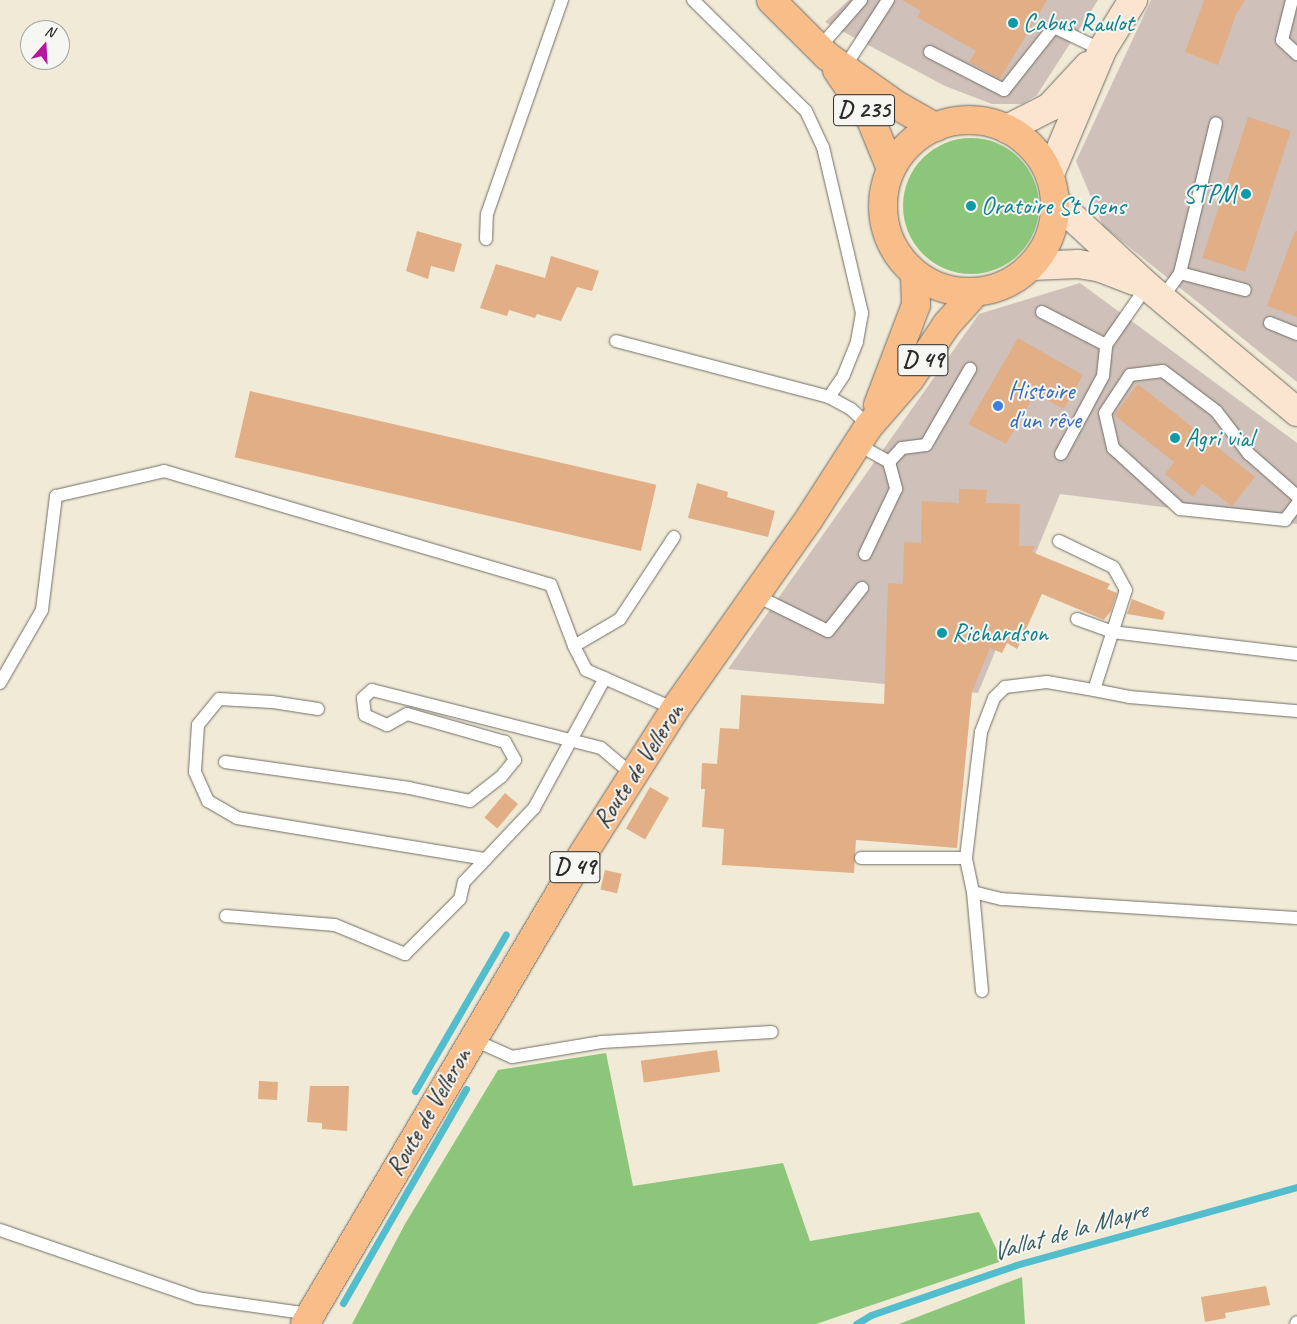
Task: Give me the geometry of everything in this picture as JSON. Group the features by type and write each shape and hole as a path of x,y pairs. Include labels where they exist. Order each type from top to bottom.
{"main road":[{"name":"D 235","path":"771,0 830,57 935,127"},
{"path":"1050,174 1102,50 1133,0"},
{"path":"1008,129 1050,107 1102,50"},
{"name":"D 235","path":"830,57 870,120 891,169"},
{"path":"959,120 975,121 1008,129 1039,155 1050,174 1056,202 1051,236 1032,266 1016,280 976,293 954,292 934,285 915,274 899,257 888,237 883,214 884,191 891,169 917,137 935,127 959,120"},
{"path":"1056,202 1154,292 1297,412"},
{"path":"1032,266 1057,263 1085,265 1154,292"},
{"name":"Route de Velleron","path":"863,435 906,338 916,305 915,274"},
{"name":"Route de Velleron","path":"307,1319 472,1039 675,709 863,435 910,379 947,324 976,293"}],"lane":[{"path":"486,239 486,214 562,0"},
{"path":"693,0 806,111 823,147 862,313 857,342 844,375 829,397"},
{"path":"830,57 861,0"},
{"path":"830,57 888,0"},
{"path":"1292,0 1282,40 1297,54"},
{"path":"930,52 1004,90 1054,27 1102,50"},
{"path":"1061,454 1103,376 1106,345 1154,292 1180,273 1216,123"},
{"path":"1180,273 1246,290"},
{"path":"1042,312 1106,345"},
{"path":"1270,323 1297,334"},
{"path":"616,341 829,397 851,409 863,435 888,462 896,489 865,554"},
{"path":"888,462 902,448 926,445 970,369"},
{"path":"1297,496 1249,454 1216,411 1164,371 1130,375 1105,413 1113,448 1180,509 1285,520 1297,504"},
{"path":"0,683 42,610 56,496 164,471 551,585 574,646 586,670 675,709"},
{"path":"574,646 620,619 674,538"},
{"path":"1060,541 1113,567 1126,590 1094,690"},
{"path":"755,595 828,631 862,588"},
{"path":"1077,619 1112,632 1297,654"},
{"path":"226,916 335,925 405,954 460,899 464,882 534,808 605,678"},
{"path":"982,991 973,892 966,858 981,732 994,698 1005,687 1047,682 1129,697 1297,711"},
{"path":"225,762 409,788 470,801 501,777 516,760 504,742 407,714 387,725 365,716 363,698 372,690 601,748 633,775"},
{"path":"318,709 272,702 219,699 198,725 195,772 208,801 237,818 486,859"},
{"path":"861,858 966,858"},
{"path":"973,892 1002,899 1297,918"},
{"path":"472,1039 512,1057 602,1042 772,1032"},
{"path":"0,1230 197,1298 307,1319"}],"shaded area":[{"path":"849,0 1098,0 1037,95 1022,104 992,104 945,86 825,22"},
{"path":"1151,0 1297,0 1297,382 1103,226 1076,161"},
{"path":"1080,283 1297,443 1297,524 1060,494 978,693 728,669 979,314"}],"green space":[{"path":"971,138 997,143 1019,158 1034,180 1039,206 1034,232 1019,254 997,269 971,274 945,269 923,254 908,232 903,206 908,180 923,158 945,143"},
{"path":"606,1053 633,1186 783,1163 810,1241 979,1212 1002,1261 816,1324 352,1324 405,1224 498,1070"},
{"path":"1022,1277 1025,1324 899,1324"}],"building":[{"path":"902,0 1047,0 1000,79 969,62 976,51 917,17 921,11"},
{"path":"1204,0 1245,0 1236,15 1218,65 1185,52"},
{"name":"STPM","path":"1248,117 1291,131 1245,272 1202,258"},
{"path":"417,231 462,244 454,272 431,266 428,279 406,271"},
{"path":"1295,231 1297,231 1297,317 1267,306"},
{"path":"551,256 599,271 592,291 577,287 561,321 537,314 535,318 509,310 507,316 480,308 496,264 545,278"},
{"path":"1018,338 1083,375 1064,409 1035,394 1006,444 968,424"},
{"name":"Agri vial","path":"1138,384 1255,477 1232,506 1202,484 1193,497 1165,474 1174,462 1114,415"},
{"path":"250,391 656,485 641,551 235,457"},
{"path":"697,483 728,492 727,497 775,511 768,537 688,518"},
{"path":"959,489 987,490 986,503 1020,504 1019,546 1035,546 1032,552 1110,584 1107,589 1117,593 1111,611 1104,620 1042,594 1017,649 1007,643 1002,653 990,648 972,692 957,848 856,840 854,873 722,865 724,829 702,827 705,789 701,789 702,763 717,764 720,728 739,729 741,695 884,704 888,583 903,584 904,542 921,543 922,501 959,503"},
{"path":"1132,599 1165,612 1163,620 1127,614"},
{"path":"650,787 669,798 645,840 626,829"},
{"path":"505,793 518,804 497,828 484,818"},
{"path":"605,870 622,874 617,893 601,889"},
{"path":"717,1050 720,1072 644,1083 641,1061"},
{"path":"259,1081 278,1082 277,1100 258,1099"},
{"path":"310,1086 349,1086 347,1131 322,1129 322,1123 307,1122"},
{"path":"1266,1286 1270,1305 1225,1313 1226,1318 1205,1322 1201,1297"}],"waterway":[{"path":"415,1091 506,934"},
{"path":"343,1303 466,1089"},
{"name":"Vallat de la Mayre","path":"856,1324 871,1315 1016,1265 1297,1187"}],"place":[{"name":"Cabus Raulot","path":"1013,23"},
{"name":"STPM","path":"1246,194"},
{"name":"Oratoire St Gens","path":"971,206"},
{"name":"Histoire d'un rêve","path":"998,406"},
{"name":"Agri vial","path":"1175,438"},
{"name":"Richardson","path":"942,633"}]}
